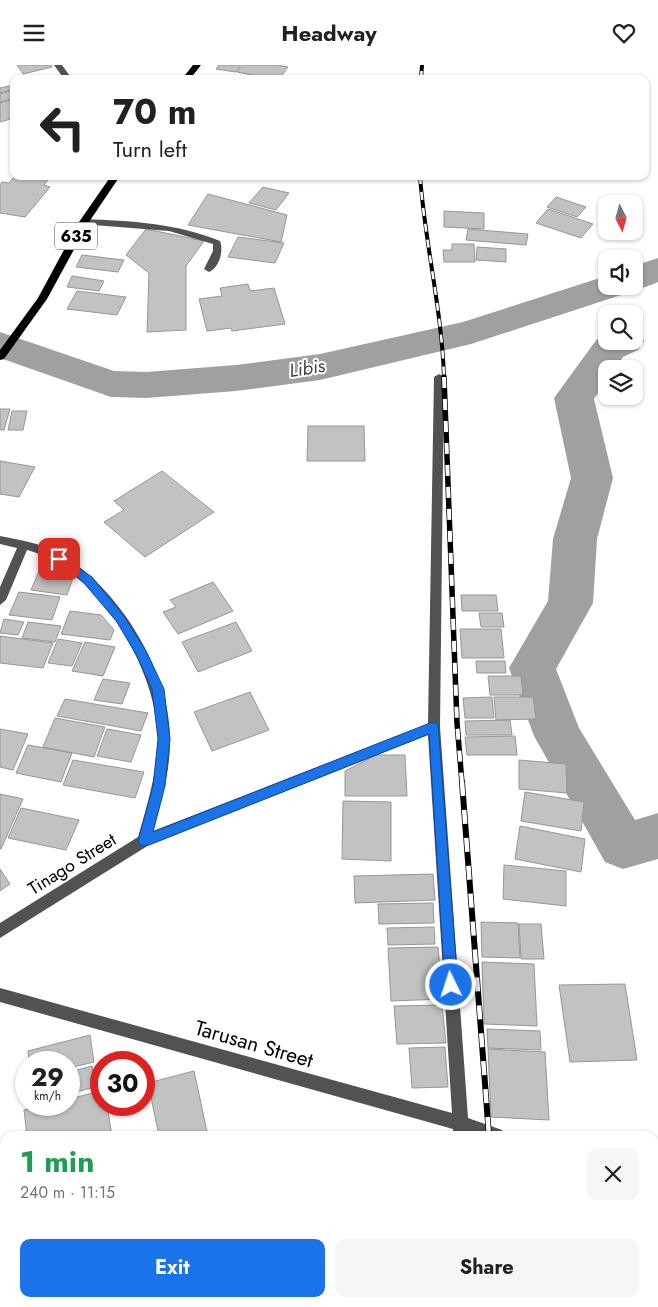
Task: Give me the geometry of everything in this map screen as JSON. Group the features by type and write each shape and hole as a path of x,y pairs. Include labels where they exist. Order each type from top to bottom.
{"main road":[{"path":"189,75 197,65"},
{"name":"635","path":"0,357 42,299 84,222 113,180"}],"street":[{"path":"84,222 155,225 197,235 217,243 218,251 209,269"},
{"path":"439,377 434,727 461,1130"},
{"name":"Tinago Street","path":"0,540 24,545 59,559 88,580 120,619 142,654 158,689 164,739 159,786 144,841 0,931"},
{"path":"0,600 24,545"},
{"path":"144,841 434,727"},
{"name":"Tarusan Street","path":"0,995 461,1130"}],"building":[{"path":"17,65 51,65 52,67 23,74"},
{"path":"219,65 241,65 236,72 216,69"},
{"path":"243,65 277,65 288,67 282,75 252,75 237,72"},
{"path":"10,86 10,90 0,93 0,88"},
{"path":"10,91 10,99 0,102 0,94"},
{"path":"10,100 10,119 0,122 0,103"},
{"path":"12,180 48,180 44,185 50,187 25,217 0,213 0,185 2,182 9,183"},
{"path":"263,187 289,193 276,210 249,203"},
{"path":"208,194 287,215 281,242 188,225"},
{"path":"556,197 586,207 577,217 547,207"},
{"path":"548,209 593,224 581,238 536,223"},
{"path":"444,211 484,213 484,229 444,227"},
{"path":"146,229 204,241 186,266 186,330 147,332 149,273 126,255"},
{"path":"468,229 528,234 526,245 466,240"},
{"path":"238,237 284,243 275,263 228,257"},
{"path":"452,244 474,244 475,262 444,262 443,250 452,250"},
{"path":"477,247 506,249 506,262 476,260"},
{"path":"82,255 124,260 118,272 76,267"},
{"path":"72,276 104,281 99,291 67,287"},
{"path":"248,284 250,291 274,288 285,324 232,331 231,328 207,331 199,299 222,296 220,288"},
{"path":"77,291 126,297 117,315 67,309"},
{"path":"0,409 10,409 4,430 0,430"},
{"path":"12,411 27,411 23,430 8,430"},
{"path":"308,426 364,426 365,461 307,461"},
{"path":"0,461 35,467 19,497 0,494"},
{"path":"162,471 214,512 145,557 104,522 124,510 114,501"},
{"path":"39,571 74,575 67,595 31,590"},
{"path":"213,582 233,611 178,634 163,612 176,607 170,600"},
{"path":"19,592 60,597 52,620 9,615"},
{"path":"461,595 496,595 498,611 462,611"},
{"path":"70,611 101,615 114,630 110,640 61,634"},
{"path":"479,613 502,613 504,627 481,627"},
{"path":"4,619 24,622 18,635 0,633"},
{"path":"28,622 61,626 55,642 22,638"},
{"path":"236,622 252,651 198,672 182,642"},
{"path":"460,629 501,629 504,658 462,658"},
{"path":"0,636 53,643 43,668 0,663"},
{"path":"58,639 82,643 72,666 48,663"},
{"path":"85,642 115,647 103,676 72,671"},
{"path":"476,661 505,661 506,673 477,673"},
{"path":"488,676 521,676 523,695 490,695"},
{"path":"103,679 130,683 122,704 94,700"},
{"path":"250,692 269,730 212,751 194,712"},
{"path":"492,697 494,718 465,718 463,698"},
{"path":"494,697 533,697 536,719 496,720"},
{"path":"65,699 148,713 141,731 57,716"},
{"path":"55,718 105,727 94,757 43,747"},
{"path":"510,720 512,735 466,735 465,721"},
{"path":"0,729 28,734 13,770 0,767"},
{"path":"107,729 141,735 131,762 97,756"},
{"path":"515,736 517,755 467,755 465,737"},
{"path":"28,745 72,753 61,782 16,773"},
{"path":"376,755 405,755 407,796 345,796 345,771"},
{"path":"73,760 144,772 135,798 63,785"},
{"path":"519,760 566,764 567,793 519,789"},
{"path":"525,792 584,802 581,831 521,821"},
{"path":"0,794 23,799 1,849 0,849"},
{"path":"343,801 391,802 391,861 342,859"},
{"path":"21,808 79,820 66,850 8,838"},
{"path":"520,826 585,839 581,872 515,859"},
{"path":"504,865 566,871 566,906 503,899"},
{"path":"0,869 10,884 0,891"},
{"path":"433,874 435,900 355,903 354,876"},
{"path":"433,903 434,923 379,924 378,904"},
{"path":"481,922 518,923 520,958 482,957"},
{"path":"519,924 541,924 544,959 521,959"},
{"path":"434,927 435,944 388,945 387,928"},
{"path":"438,947 443,999 391,1001 388,948"},
{"path":"482,962 534,964 537,1026 484,1024"},
{"path":"625,984 637,1060 570,1062 559,985"},
{"path":"442,1005 446,1043 397,1044 394,1006"},
{"path":"487,1029 540,1031 541,1050 488,1048"},
{"path":"90,1035 92,1051 90,1051 90,1063 80,1065 80,1051 28,1051"},
{"path":"445,1047 448,1087 412,1088 409,1048"},
{"path":"488,1049 545,1052 549,1120 491,1117"},
{"path":"90,1067 90,1088 80,1091 80,1069"},
{"path":"194,1071 207,1131 158,1131 155,1116 155,1081"},
{"path":"90,1094 90,1116 109,1116 111,1131 26,1131 25,1116 80,1116 80,1096"}],"waterway":[{"name":"Libis","path":"643,275 658,269"},
{"name":"Libis","path":"0,344 111,384 146,385 236,378 320,367 471,332 598,290"},
{"path":"609,350 574,398 592,478 575,539 570,603 532,668 558,736 623,846 658,836"}],"railway":[{"path":"421,75 422,65"},
{"path":"420,180 440,327 444,378"},
{"path":"444,377 457,723 462,783"},
{"path":"462,782 489,1131"}],"route":[{"path":"59,559 88,580 120,619 142,654 158,689 164,739 159,786 144,841 434,727 451,985"}]}
